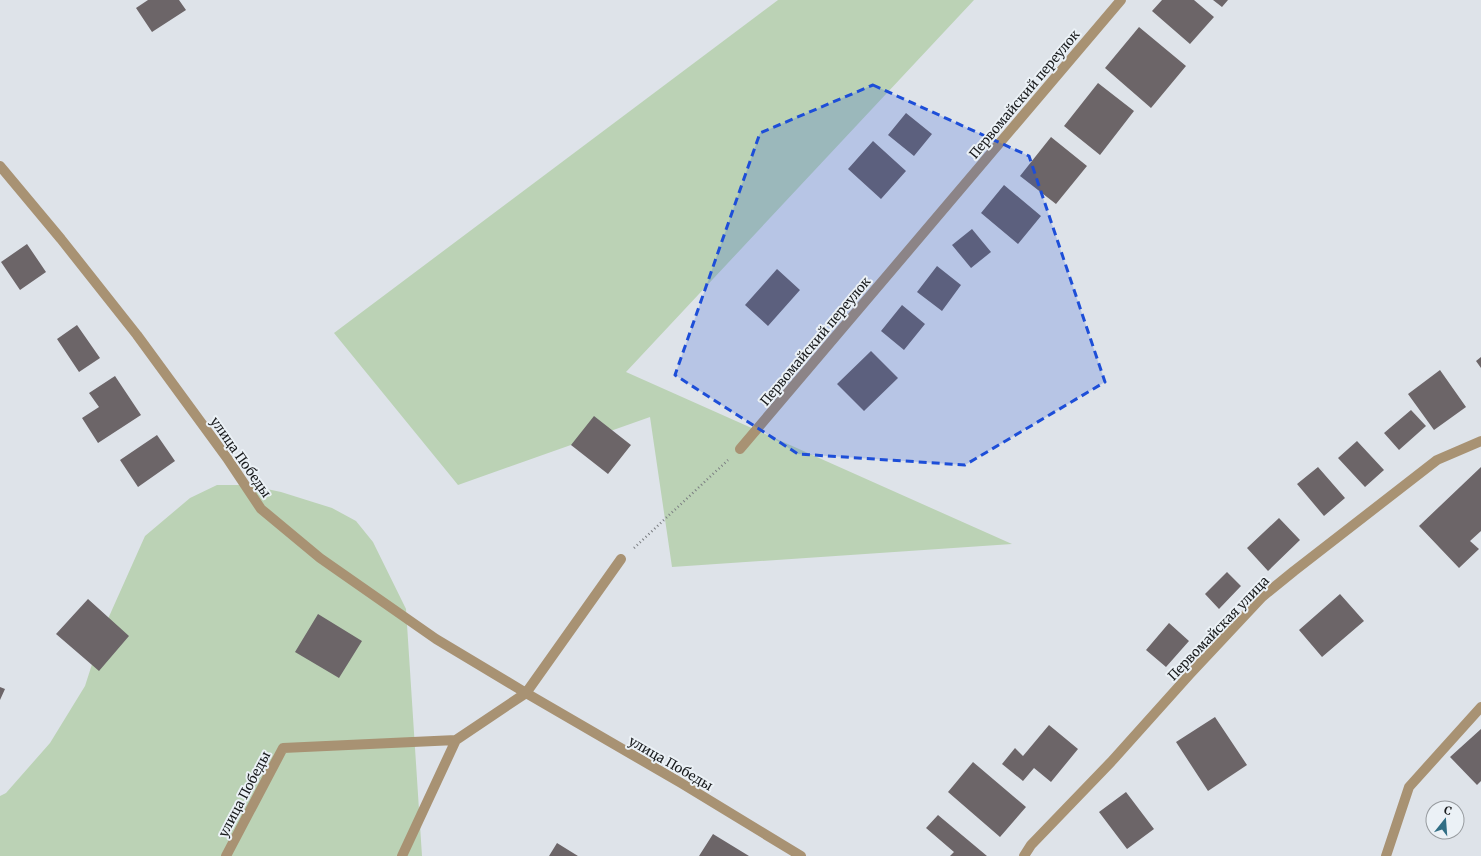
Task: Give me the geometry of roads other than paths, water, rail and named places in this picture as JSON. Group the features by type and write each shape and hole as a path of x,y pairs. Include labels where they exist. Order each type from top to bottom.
{"street":[{"name":"Первомайский переулок","path":"740,449 1121,0"},
{"name":"улица Победы","path":"0,166 61,239 137,335 227,458 261,509 320,558 436,639 526,694 681,783 801,856"},
{"name":"Первомайская улица","path":"1024,856 1031,845 1111,762 1262,597 1294,570 1437,460 1481,441"},
{"path":"402,856 456,740 526,694 621,559"},
{"path":"1386,856 1409,787 1481,707"},
{"name":"улица Победы","path":"226,856 283,748 456,740"}]}
